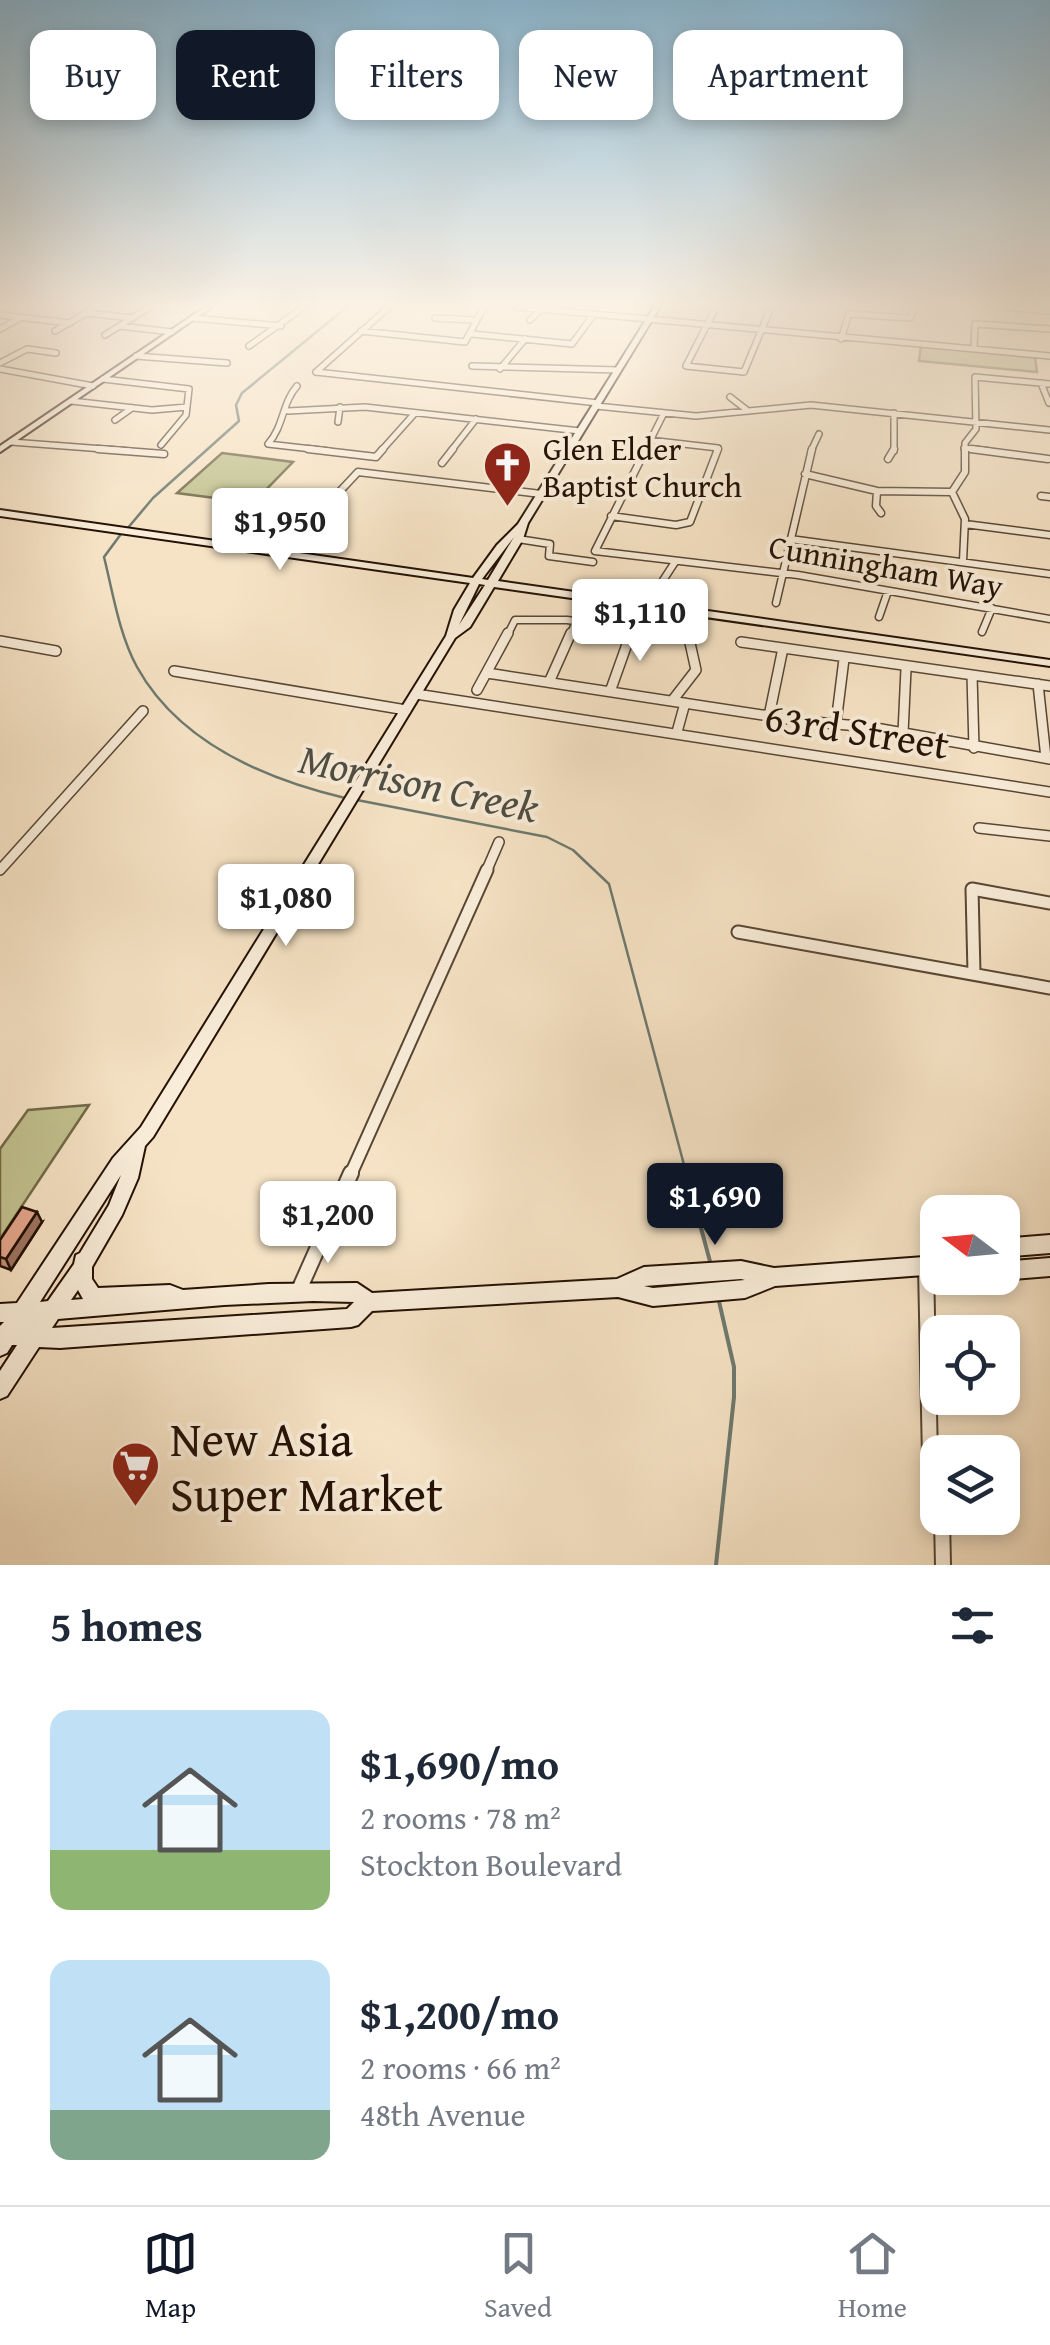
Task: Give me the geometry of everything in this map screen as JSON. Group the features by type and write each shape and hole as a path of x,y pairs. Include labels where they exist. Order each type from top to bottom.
{"main road":[{"path":"5,445 102,380"},
{"path":"2,1339 24,1312 119,1163 137,1148 451,636 466,625 507,538 523,522 612,380"},
{"path":"0,510 1050,663"},
{"path":"487,579 518,539 523,522"},
{"path":"487,579 1050,655"},
{"path":"0,1389 84,1261 132,1176 137,1148"},
{"path":"1020,1246 1050,1244"},
{"path":"84,1261 83,1281 93,1297 170,1294 184,1301"},
{"path":"2,1339 352,1318 368,1302 618,1288 653,1297 693,1283 920,1267"},
{"path":"1020,1270 1050,1267"},
{"path":"0,1313 299,1290 357,1292 368,1302"}],"street":[{"path":"65,380 93,386"},
{"path":"5,445 163,450 184,418 190,389 112,380"},
{"path":"387,380 664,413 706,416 800,404 1050,430"},
{"path":"952,492 965,472 964,448 976,422 976,380"},
{"path":"1005,380 1050,384"},
{"path":"1042,384 1049,403"},
{"path":"297,386 286,399 284,427 268,444 376,457 415,412"},
{"path":"730,397 748,411"},
{"path":"71,401 132,408 186,408"},
{"path":"288,411 340,407 415,412 580,431"},
{"path":"338,422 340,407"},
{"path":"115,420 132,408"},
{"path":"649,440 718,448 690,522 676,525 611,516 649,440 664,413"},
{"path":"888,460 894,454 894,413"},
{"path":"442,463 476,419"},
{"path":"776,603 814,439 820,434"},
{"path":"964,448 1048,459"},
{"path":"328,504 358,472 541,494"},
{"path":"806,474 878,491 952,492"},
{"path":"878,491 876,506 880,513"},
{"path":"952,492 965,524 963,562"},
{"name":"Cunningham Way","path":"611,516 595,551 782,573 1050,619"},
{"path":"965,524 1050,534"},
{"path":"518,539 550,544 548,556 555,560 593,562"},
{"path":"790,539 1050,574"},
{"path":"660,585 675,562"},
{"path":"878,617 886,606 888,591"},
{"path":"982,632 992,608"},
{"path":"477,690 515,620 576,620 688,634 696,670 672,702"},
{"path":"550,680 576,620"},
{"path":"610,689 633,627"},
{"path":"0,640 56,651"},
{"path":"741,642 1050,686"},
{"path":"769,716 783,648"},
{"path":"836,723 844,659"},
{"path":"903,733 906,668"},
{"path":"174,671 406,710"},
{"path":"487,673 903,733 1048,759 1046,721 1038,684"},
{"path":"972,675 974,748"},
{"name":"63rd Street","path":"416,694 1050,792"},
{"path":"677,732 685,703"},
{"path":"0,870 143,711"},
{"path":"979,828 1050,836"},
{"path":"299,1290 499,842"},
{"path":"974,974 972,889 1050,903"},
{"path":"738,932 1050,988"},
{"path":"930,1435 932,1295"},
{"path":"942,1535 943,1565"}],"green space":[{"path":"222,453 293,462 253,503 177,493"},
{"path":"89,1105 0,1239 0,1149 28,1110"}],"building":[{"path":"22,1207 37,1212 6,1259 0,1257 0,1240"}],"waterway":[{"name":"Morrison Creek","path":"127,529 153,498 239,421 236,405 242,393 258,380"},
{"name":"Morrison Creek","path":"121,534 104,557 126,641 155,694 176,717 227,754 285,780 345,798"},
{"name":"Morrison Creek","path":"357,800 547,837 573,850 609,884 687,1176"},
{"name":"Morrison Creek","path":"686,1173 711,1265"},
{"name":"Morrison Creek","path":"716,1565 734,1397 734,1367 718,1297"}],"place":[{"name":"Glen Elder Baptist Church","path":"508,508"},
{"name":"New Asia Super Market","path":"135,1508"}]}
